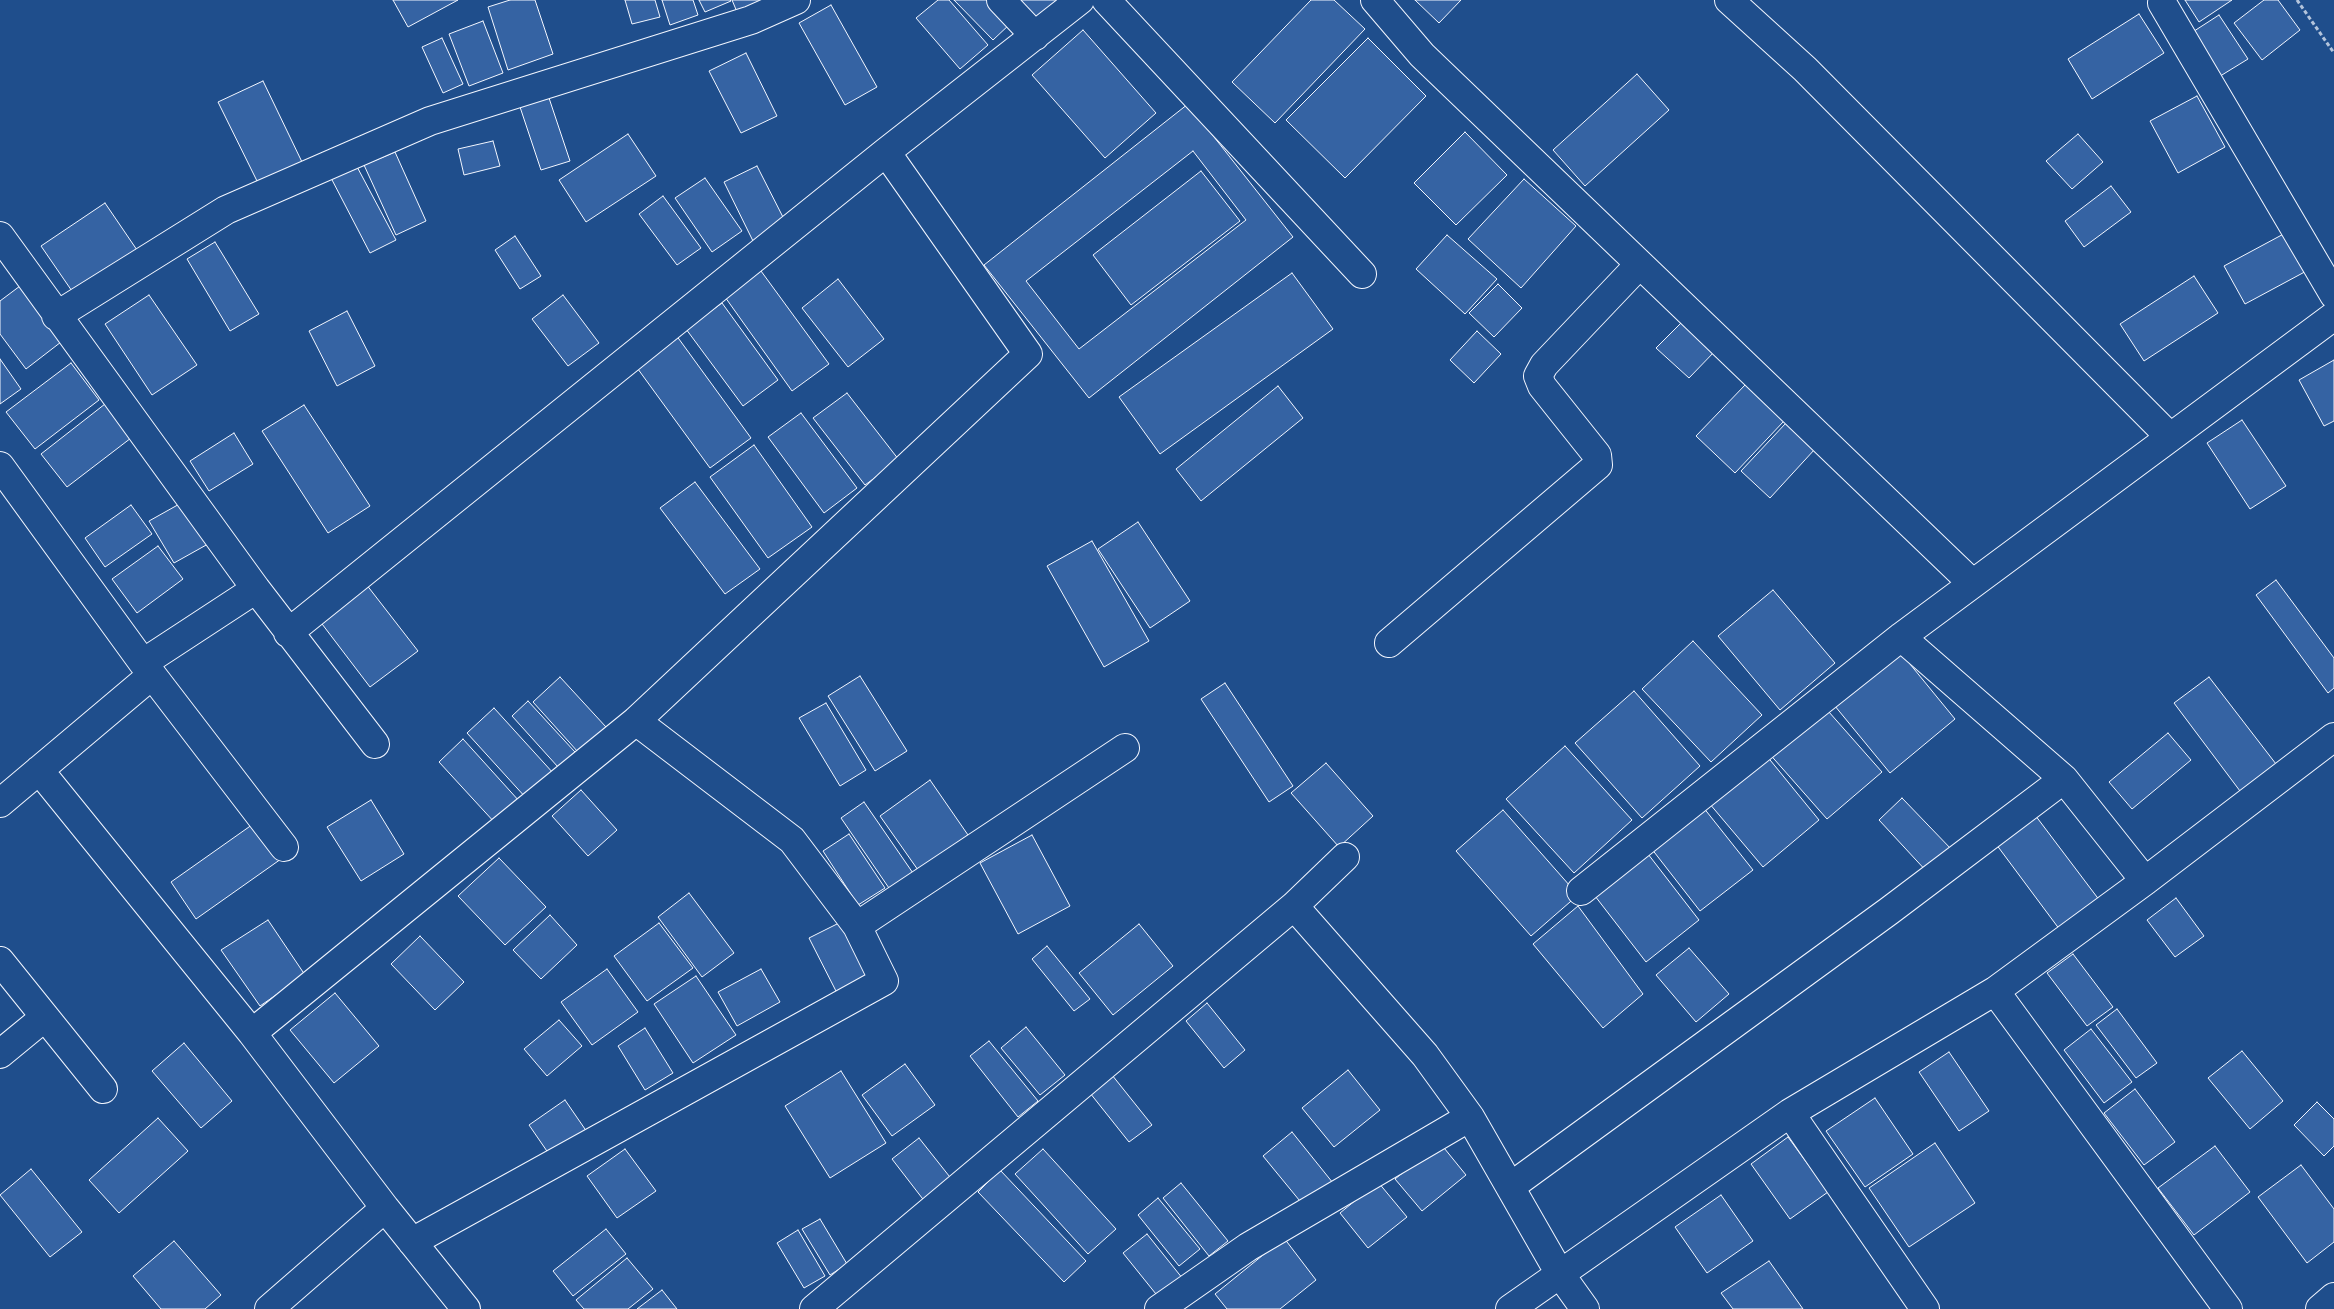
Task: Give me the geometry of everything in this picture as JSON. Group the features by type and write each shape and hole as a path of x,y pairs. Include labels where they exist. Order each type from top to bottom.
{"street":[{"path":"56,316 226,210 430,121 751,20 796,0"},
{"path":"1002,0 1035,36"},
{"path":"288,633 886,152 1080,0"},
{"path":"1106,0 1362,274"},
{"path":"1375,0 1422,55 1972,583"},
{"path":"1729,0 1805,69 2170,437"},
{"path":"2162,2 2334,295"},
{"path":"252,1033 636,721 1028,354 886,152"},
{"path":"0,236 7,263 56,316 288,633 375,744"},
{"path":"1389,643 1598,464 1597,455 1542,386 1538,376 1544,365 1639,265"},
{"path":"1581,892 1901,637 2334,316"},
{"path":"0,466 148,669 284,847"},
{"path":"0,803 39,770 148,669 256,589"},
{"path":"1901,637 2064,779 2146,881"},
{"path":"412,1242 884,981 857,926 792,840 636,721"},
{"path":"1510,1309 1790,1113 1995,991 2331,746"},
{"path":"857,926 1125,748"},
{"path":"39,770 252,1033 385,1208 466,1309"},
{"path":"1510,1187 1889,911 2064,779"},
{"path":"814,1309 1294,906 1345,857"},
{"path":"1294,906 1425,1055 1470,1117 1560,1274 1585,1309"},
{"path":"0,961 103,1089"},
{"path":"1995,991 2228,1309"},
{"path":"0,1054 45,1017"},
{"path":"1790,1113 1925,1309"},
{"path":"1159,1309 1248,1247 1470,1117"},
{"path":"269,1309 385,1208"},
{"path":"2320,1309 2334,1297"}],"path":[{"path":"2297,0 2334,53"}],"building":[{"path":"393,0 458,0 408,27"},
{"path":"510,0 535,0 553,54 508,70 488,7"},
{"path":"625,0 655,0 660,17 632,24"},
{"path":"662,0 693,0 698,15 670,25"},
{"path":"699,0 730,0 731,1 705,12"},
{"path":"732,0 782,0 740,19"},
{"path":"938,0 949,0 988,45 960,69 916,18"},
{"path":"954,0 988,0 1011,23 993,40"},
{"path":"1013,0 1061,0 1034,24"},
{"path":"1311,0 1334,0 1365,29 1275,123 1232,82"},
{"path":"1415,0 1461,0 1439,23"},
{"path":"2185,0 2232,0 2199,22"},
{"path":"2264,0 2278,0 2300,30 2262,60 2234,23"},
{"path":"831,5 877,87 845,105 799,23"},
{"path":"2139,14 2164,53 2092,99 2068,59"},
{"path":"2219,15 2248,59 2217,78 2188,35"},
{"path":"483,21 503,73 469,86 449,34"},
{"path":"1083,30 1156,113 1105,158 1032,75"},
{"path":"442,38 463,84 443,93 422,47"},
{"path":"1368,38 1426,96 1345,178 1286,120"},
{"path":"746,53 777,116 741,133 709,71"},
{"path":"1637,74 1669,110 1585,186 1553,150"},
{"path":"263,81 302,162 258,183 218,102"},
{"path":"548,95 570,161 541,170 519,104"},
{"path":"2197,96 2225,147 2178,173 2150,121"},
{"path":"1188,104 1293,237 1089,398 984,265","holes":["1193,151 1246,220 1079,349 1026,281"]},
{"path":"1465,132 1507,175 1456,225 1414,183"},
{"path":"628,134 656,176 586,222 559,180"},
{"path":"2078,134 2103,162 2072,189 2046,161"},
{"path":"493,141 500,166 464,175 458,149"},
{"path":"395,152 426,221 396,235 364,165"},
{"path":"355,163 396,240 370,253 330,176"},
{"path":"757,166 787,225 753,241 724,182"},
{"path":"1201,171 1240,221 1131,305 1093,255"},
{"path":"705,178 742,231 712,252 675,198"},
{"path":"1524,179 1576,226 1521,288 1468,239"},
{"path":"2111,186 2131,212 2084,247 2065,221"},
{"path":"663,196 701,248 677,265 639,214"},
{"path":"105,203 137,250 74,294 41,246"},
{"path":"2291,230 2312,268 2245,304 2224,266"},
{"path":"1447,235 1497,279 1465,314 1416,269"},
{"path":"515,236 541,276 520,289 495,250"},
{"path":"215,242 259,314 230,331 187,259"},
{"path":"761,271 829,364 792,391 725,297"},
{"path":"1292,273 1333,329 1160,454 1119,397"},
{"path":"2194,276 2218,313 2144,361 2120,324"},
{"path":"838,279 884,339 848,367 802,308"},
{"path":"1498,284 1522,308 1494,337 1469,313"},
{"path":"20,286 61,342 26,369 0,334 0,301"},
{"path":"149,295 197,365 152,395 105,324"},
{"path":"563,295 599,343 568,366 532,319"},
{"path":"722,303 778,380 743,406 686,329"},
{"path":"347,311 375,366 337,386 309,331"},
{"path":"1684,320 1716,350 1689,378 1656,348"},
{"path":"1477,331 1501,354 1474,383 1450,360"},
{"path":"676,335 751,438 710,468 635,365"},
{"path":"0,359 21,389 0,404"},
{"path":"2334,360 2334,421 2324,426 2299,380"},
{"path":"71,363 99,400 35,449 6,412"},
{"path":"1746,384 1784,421 1735,473 1696,436"},
{"path":"1278,386 1303,418 1201,501 1176,469"},
{"path":"847,393 899,460 865,485 813,418"},
{"path":"105,404 131,438 67,487 41,454"},
{"path":"304,405 370,506 328,533 262,431"},
{"path":"801,413 857,488 824,513 768,437"},
{"path":"2242,420 2286,486 2250,509 2207,443"},
{"path":"1786,423 1815,449 1770,498 1741,471"},
{"path":"234,433 253,464 209,491 190,461"},
{"path":"754,445 812,527 768,558 710,477"},
{"path":"695,482 760,569 725,594 660,508"},
{"path":"183,502 208,544 174,563 149,521"},
{"path":"131,505 152,534 105,567 85,538"},
{"path":"1138,522 1190,601 1150,628 1098,549"},
{"path":"1092,541 1149,641 1104,667 1047,566"},
{"path":"158,546 183,579 137,613 112,579"},
{"path":"2276,580 2334,658 2334,688 2328,693 2256,595"},
{"path":"366,584 418,651 370,687 319,620"},
{"path":"1773,590 1835,663 1780,710 1718,636"},
{"path":"1693,641 1762,715 1711,762 1642,689"},
{"path":"1896,647 1955,719 1890,773 1830,700"},
{"path":"860,676 907,751 875,771 828,696"},
{"path":"560,677 606,727 578,752 533,702"},
{"path":"2209,677 2276,764 2240,791 2174,703"},
{"path":"1225,683 1293,786 1269,802 1201,699"},
{"path":"1634,691 1700,766 1642,818 1575,743"},
{"path":"528,701 575,752 558,767 512,716"},
{"path":"826,703 866,770 840,786 799,718"},
{"path":"1821,703 1882,772 1827,819 1767,751"},
{"path":"494,708 554,774 527,799 467,733"},
{"path":"2168,733 2191,760 2132,809 2109,782"},
{"path":"463,739 520,802 496,824 439,762"},
{"path":"1565,746 1632,820 1574,873 1506,799"},
{"path":"1766,755 1819,820 1763,867 1709,803"},
{"path":"1326,763 1373,816 1339,847 1291,793"},
{"path":"930,780 968,835 918,870 880,816"},
{"path":"581,790 617,830 588,856 552,816"},
{"path":"1902,798 1953,851 1929,874 1879,820"},
{"path":"371,800 404,854 361,881 327,827"},
{"path":"864,802 915,876 891,891 841,818"},
{"path":"1703,807 1753,870 1700,911 1651,848"},
{"path":"1503,810 1578,895 1531,936 1456,851"},
{"path":"2032,811 2100,901 2060,930 1993,840"},
{"path":"256,822 281,859 196,919 171,882"},
{"path":"849,834 885,888 858,905 823,851"},
{"path":"1032,835 1070,906 1018,934 980,863"},
{"path":"1648,854 1699,920 1646,962 1595,896"},
{"path":"499,858 546,907 505,945 458,896"},
{"path":"689,893 734,953 702,977 658,917"},
{"path":"2176,898 2204,936 2175,957 2147,920"},
{"path":"1578,906 1643,994 1603,1028 1533,944"},
{"path":"550,915 577,945 541,979 513,950"},
{"path":"268,920 305,975 260,1006 221,950"},
{"path":"841,922 871,979 838,995 809,938"},
{"path":"659,923 693,968 647,1001 614,956"},
{"path":"1139,924 1173,966 1113,1015 1079,973"},
{"path":"420,936 464,982 435,1010 391,964"},
{"path":"1047,946 1090,999 1074,1011 1032,959"},
{"path":"1689,948 1729,994 1696,1022 1656,975"},
{"path":"2073,954 2113,1007 2087,1026 2047,973"},
{"path":"607,969 638,1012 592,1045 561,1002"},
{"path":"761,969 780,1002 737,1026 718,992"},
{"path":"696,976 736,1035 693,1063 654,1004"},
{"path":"335,993 379,1046 334,1083 290,1030"},
{"path":"1207,1003 1245,1050 1224,1068 1186,1021"},
{"path":"2117,1009 2157,1063 2136,1078 2096,1025"},
{"path":"559,1020 582,1046 547,1076 524,1049"},
{"path":"1026,1027 1065,1075 1040,1095 1001,1048"},
{"path":"645,1028 673,1073 645,1090 618,1046"},
{"path":"2091,1029 2132,1082 2104,1103 2064,1050"},
{"path":"989,1041 1038,1101 1018,1117 970,1056"},
{"path":"184,1043 232,1101 201,1128 152,1071"},
{"path":"2242,1051 2283,1101 2250,1129 2208,1078"},
{"path":"1949,1052 1989,1111 1959,1131 1919,1072"},
{"path":"905,1064 935,1105 892,1136 862,1095"},
{"path":"1108,1070 1152,1125 1129,1142 1086,1088"},
{"path":"1348,1070 1380,1110 1334,1147 1302,1108"},
{"path":"841,1071 886,1143 830,1178 785,1106"},
{"path":"2135,1089 2175,1142 2144,1165 2104,1113"},
{"path":"1875,1098 1913,1154 1865,1187 1826,1131"},
{"path":"565,1100 587,1132 551,1157 529,1125"},
{"path":"2317,1102 2334,1119 2334,1146 2324,1156 2294,1125"},
{"path":"158,1118 188,1151 119,1213 89,1180"},
{"path":"1292,1132 1333,1183 1304,1206 1263,1156"},
{"path":"1788,1137 1828,1192 1790,1219 1751,1164"},
{"path":"919,1138 957,1186 929,1207 892,1159"},
{"path":"1440,1143 1466,1175 1422,1211 1395,1179"},
{"path":"1935,1143 1975,1203 1909,1247 1869,1188"},
{"path":"2215,1146 2250,1192 2194,1235 2158,1188"},
{"path":"625,1149 656,1191 617,1218 587,1176"},
{"path":"1043,1149 1116,1229 1088,1254 1015,1174"},
{"path":"2301,1165 2334,1209 2334,1242 2307,1263 2258,1197"},
{"path":"31,1169 82,1232 50,1257 0,1195"},
{"path":"1000,1170 1086,1261 1064,1282 978,1192"},
{"path":"1378,1182 1407,1217 1368,1248 1340,1213"},
{"path":"1181,1183 1228,1241 1209,1256 1163,1198"},
{"path":"1721,1195 1753,1241 1707,1273 1675,1227"},
{"path":"1158,1198 1200,1249 1179,1266 1138,1215"},
{"path":"820,1219 847,1264 830,1275 802,1229"},
{"path":"606,1229 626,1254 573,1296 553,1271"},
{"path":"798,1230 825,1276 804,1288 777,1243"},
{"path":"1147,1234 1183,1279 1160,1299 1123,1253"},
{"path":"1284,1238 1316,1280 1280,1309 1227,1309 1215,1294"},
{"path":"174,1241 221,1295 205,1309 161,1309 133,1276"},
{"path":"627,1258 653,1289 628,1309 584,1309 576,1300"},
{"path":"1769,1261 1803,1309 1733,1309 1721,1293"},
{"path":"662,1290 677,1309 637,1309"}]}
